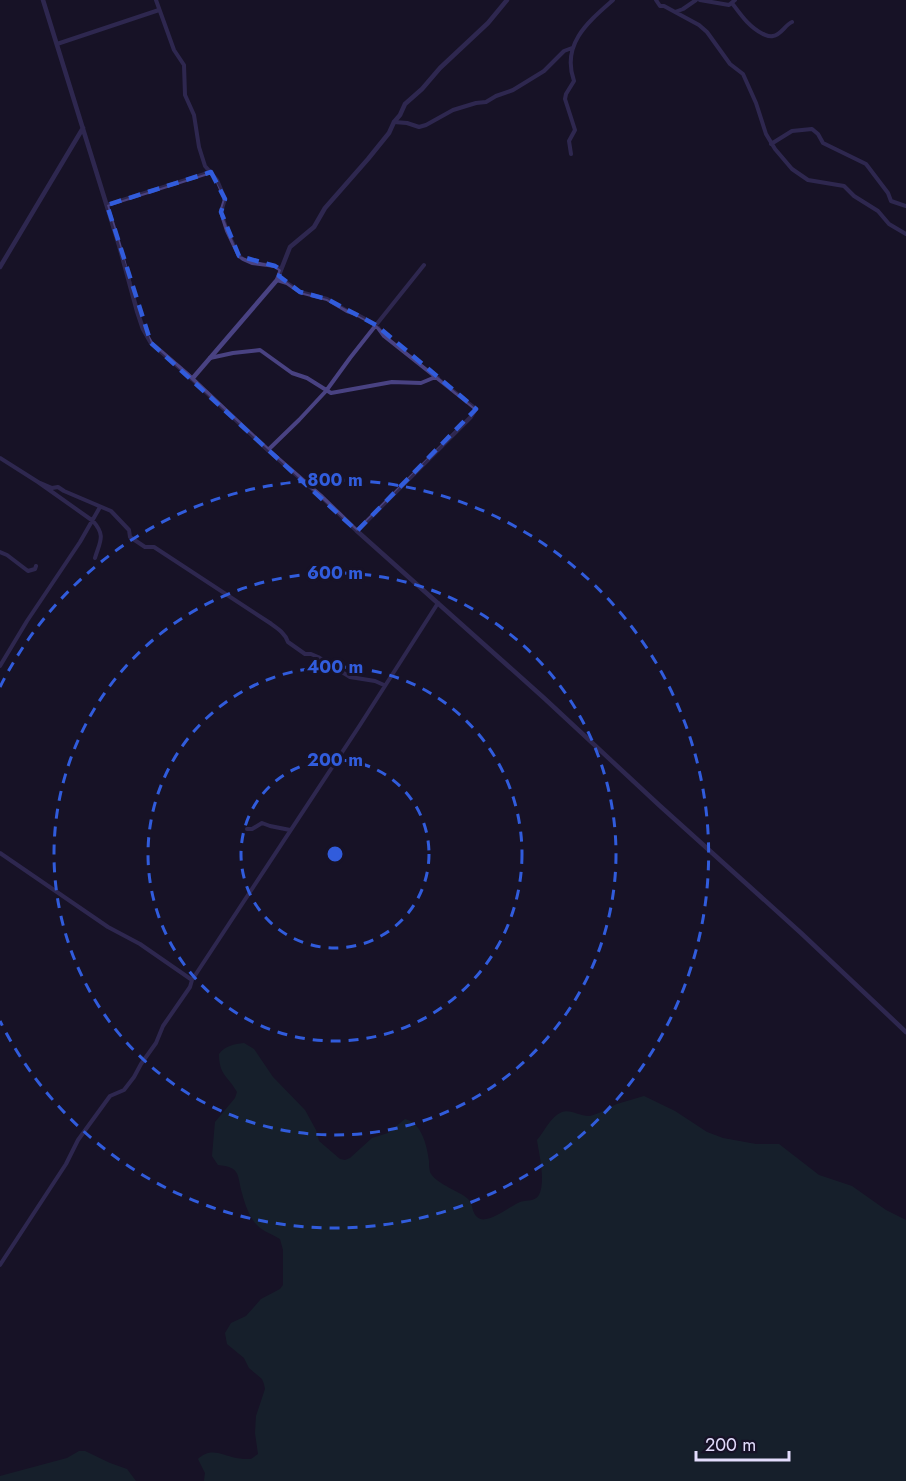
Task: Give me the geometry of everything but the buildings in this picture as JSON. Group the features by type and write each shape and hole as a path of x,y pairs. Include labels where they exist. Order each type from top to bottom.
{"street":[{"path":"43,0 143,329 156,349 438,602 801,933 906,1032"},
{"path":"156,0 174,50 184,65 185,95 195,115 199,147 205,166 217,180 225,199 221,212 227,231 239,256 243,259 252,263 275,266 281,270"},
{"path":"192,379 277,280 290,247 314,227 325,208 389,133 405,104 488,23 507,0"},
{"path":"571,154 569,144 575,130 565,99 574,81 570,67 572,48 585,25 613,0"},
{"path":"656,0 660,6 699,25 707,32 730,64 743,74 771,144 792,170 808,180 844,186 854,196 878,212 889,224 906,234"},
{"path":"675,12 698,0 729,5 733,1 746,22 756,31 770,37 783,30 792,21"},
{"path":"57,44 159,10"},
{"path":"394,122 419,127 426,126 453,110 486,102 513,90 544,71 564,51 572,48"},
{"path":"0,267 83,128"},
{"path":"771,144 792,131 812,129 824,143 866,164 888,193 891,201 906,206"},
{"path":"107,205 211,172"},
{"path":"268,450 326,391 424,264"},
{"path":"277,280 288,283 300,292 327,299 376,325 384,336 476,409 471,417 357,531"},
{"path":"210,358 260,350 292,373 307,378 330,393 392,382 421,383 432,378 439,378"},
{"path":"0,458 93,521 102,537 95,558"},
{"path":"38,482 52,488 58,487 111,511 129,530 130,537 145,547 154,547 270,623 281,631 288,642 305,654 318,657 350,677 375,681 384,685"},
{"path":"0,666 100,507"},
{"path":"0,552 28,571 35,569 36,566"},
{"path":"0,1265 66,1164 78,1140 110,1096 124,1090 134,1077 156,1043 163,1026 190,987 192,980 438,602"},
{"path":"247,829 262,823 290,830"},
{"path":"0,854 192,980"}],"highlighted area":[{"path":"211,172 225,199 221,212 239,256 275,266 281,270 279,276 300,292 327,299 376,325 476,409 357,531 151,343 107,205"}],"green space":[{"path":"244,1043 254,1049 273,1077 305,1110 319,1141 340,1159 350,1158 372,1138 388,1133 405,1119 411,1121 423,1136 431,1174 439,1182 469,1200 475,1215 481,1219 492,1218 518,1203 535,1199 539,1195 542,1175 537,1140 558,1114 569,1112 590,1116 617,1104 644,1096 675,1111 707,1132 723,1138 756,1144 779,1144 819,1175 852,1186 886,1210 906,1220 906,1481 204,1481 205,1473 198,1459 207,1453 251,1459 258,1454 255,1433 256,1416 265,1389 264,1384 262,1379 249,1368 244,1358 227,1344 225,1333 231,1323 246,1316 261,1299 283,1285 283,1250 280,1239 255,1223 246,1207 237,1173 231,1168 218,1165 212,1156 215,1122 235,1098 237,1092 222,1071 219,1054 230,1046"},
{"path":"79,1451 85,1451 127,1469 136,1481 0,1481 0,1476 67,1458"}]}
